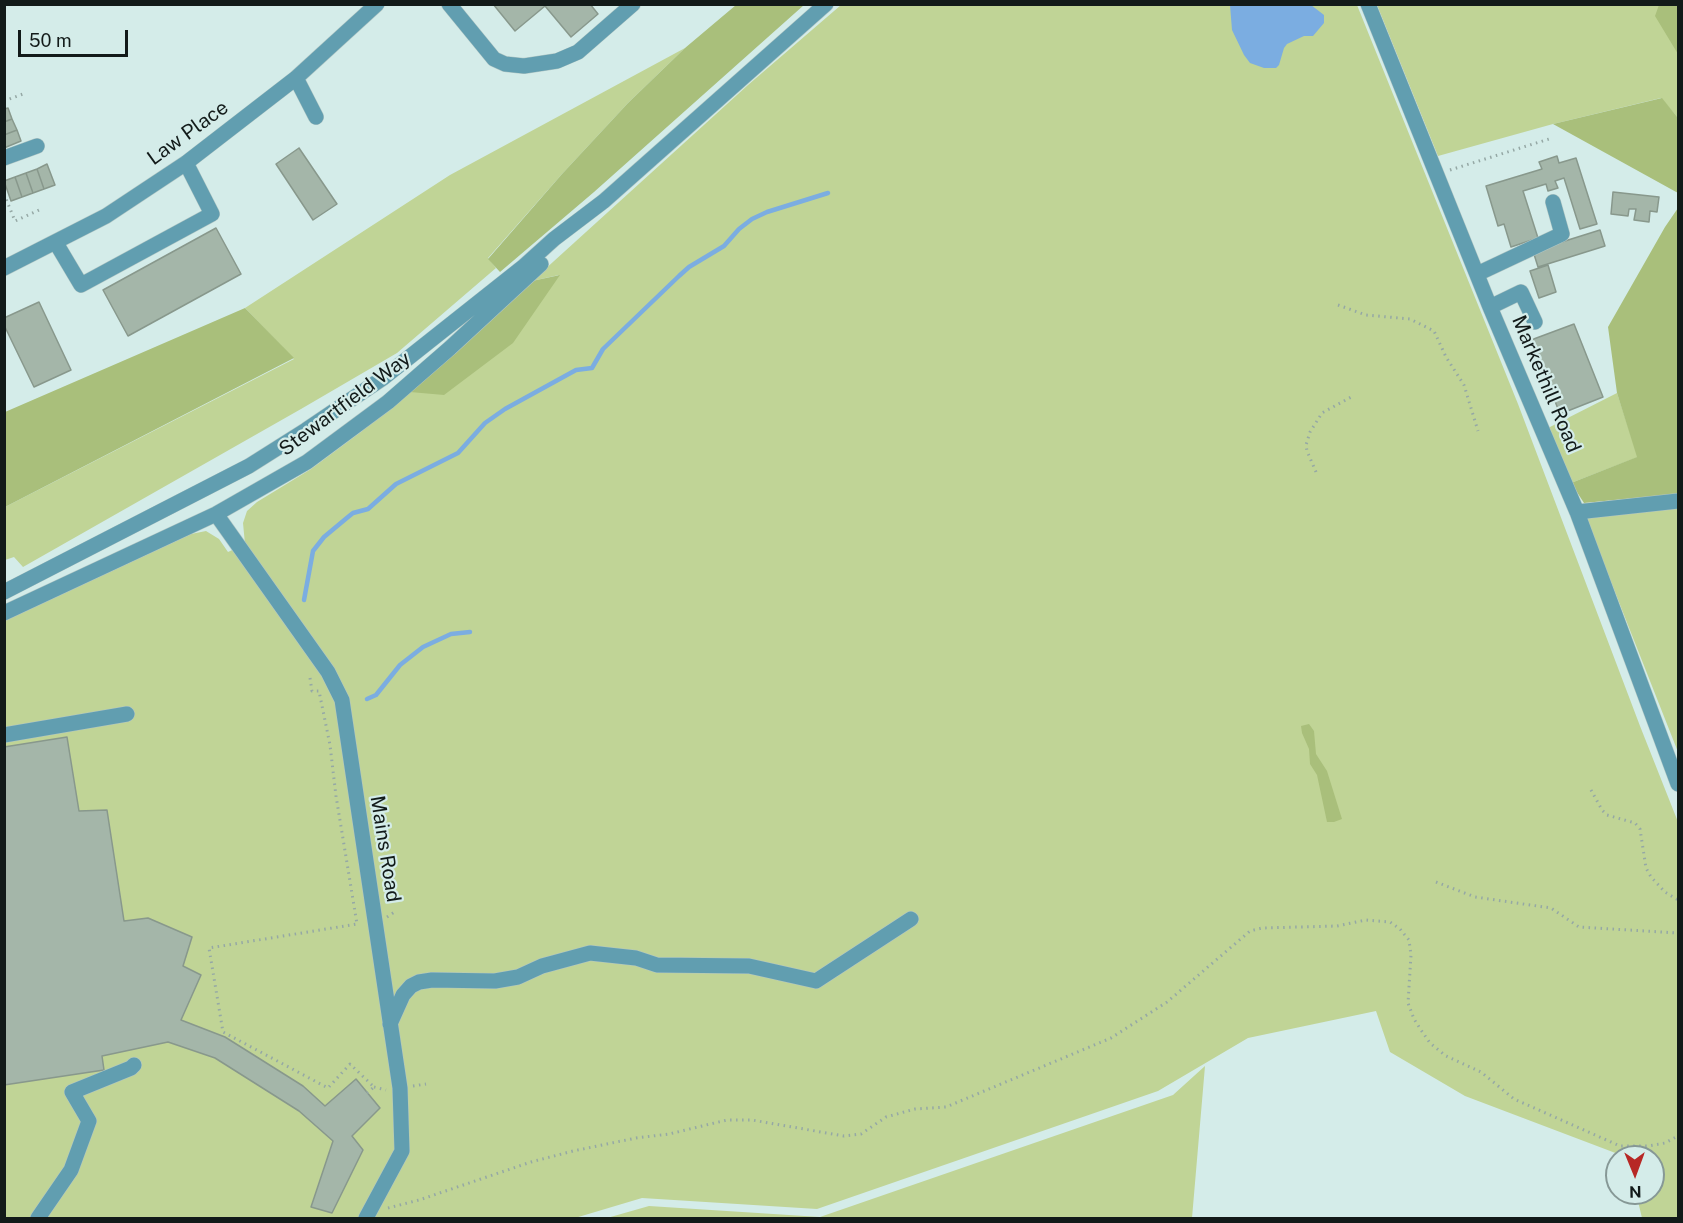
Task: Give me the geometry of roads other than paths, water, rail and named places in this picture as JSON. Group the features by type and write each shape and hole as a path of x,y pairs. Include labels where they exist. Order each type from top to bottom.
{"street":[{"name":"Law Place","path":"4,268 106,216 186,163 296,78 377,4"},
{"path":"449,4 494,59 505,64 524,66 557,61 578,52 633,4"},
{"name":"Stewartfield Way","path":"4,613 216,514 307,462 388,402 531,274 604,201 826,4"},
{"name":"Markethill Road","path":"1368,4 1490,307 1577,512 1678,783"},
{"path":"296,78 316,117"},
{"path":"4,158 37,146"},
{"path":"56,243 81,285 212,214 186,163"},
{"name":"Stewartfield Way","path":"4,592 238,471 306,430 383,378 604,201"},
{"path":"1477,274 1562,234 1553,202"},
{"path":"1490,307 1521,292 1535,322"},
{"path":"1577,512 1678,501"},
{"name":"Mains Road","path":"216,514 328,672 342,700 400,1088 402,1151 368,1216"},
{"path":"4,735 127,714"},
{"path":"390,1024 403,995 411,986 419,982 432,980 495,981 518,977 542,966 590,953 636,958 657,965 749,966 816,981 911,919"},
{"path":"39,1218 71,1170 89,1122 72,1092 134,1065"}],"water":[{"path":"1230,5 1311,5 1324,15 1324,23 1313,36 1304,36 1287,44 1276,68 1264,68 1250,63 1244,55 1232,30"}],"waterway":[{"path":"304,600 313,551 324,537 353,513 368,509 396,484 458,453 485,423 505,409 576,370 592,368 603,349 679,276 689,267 724,246 739,229 752,219 828,193"},
{"path":"367,699 376,695 400,665 423,647 451,634 470,632"}]}
